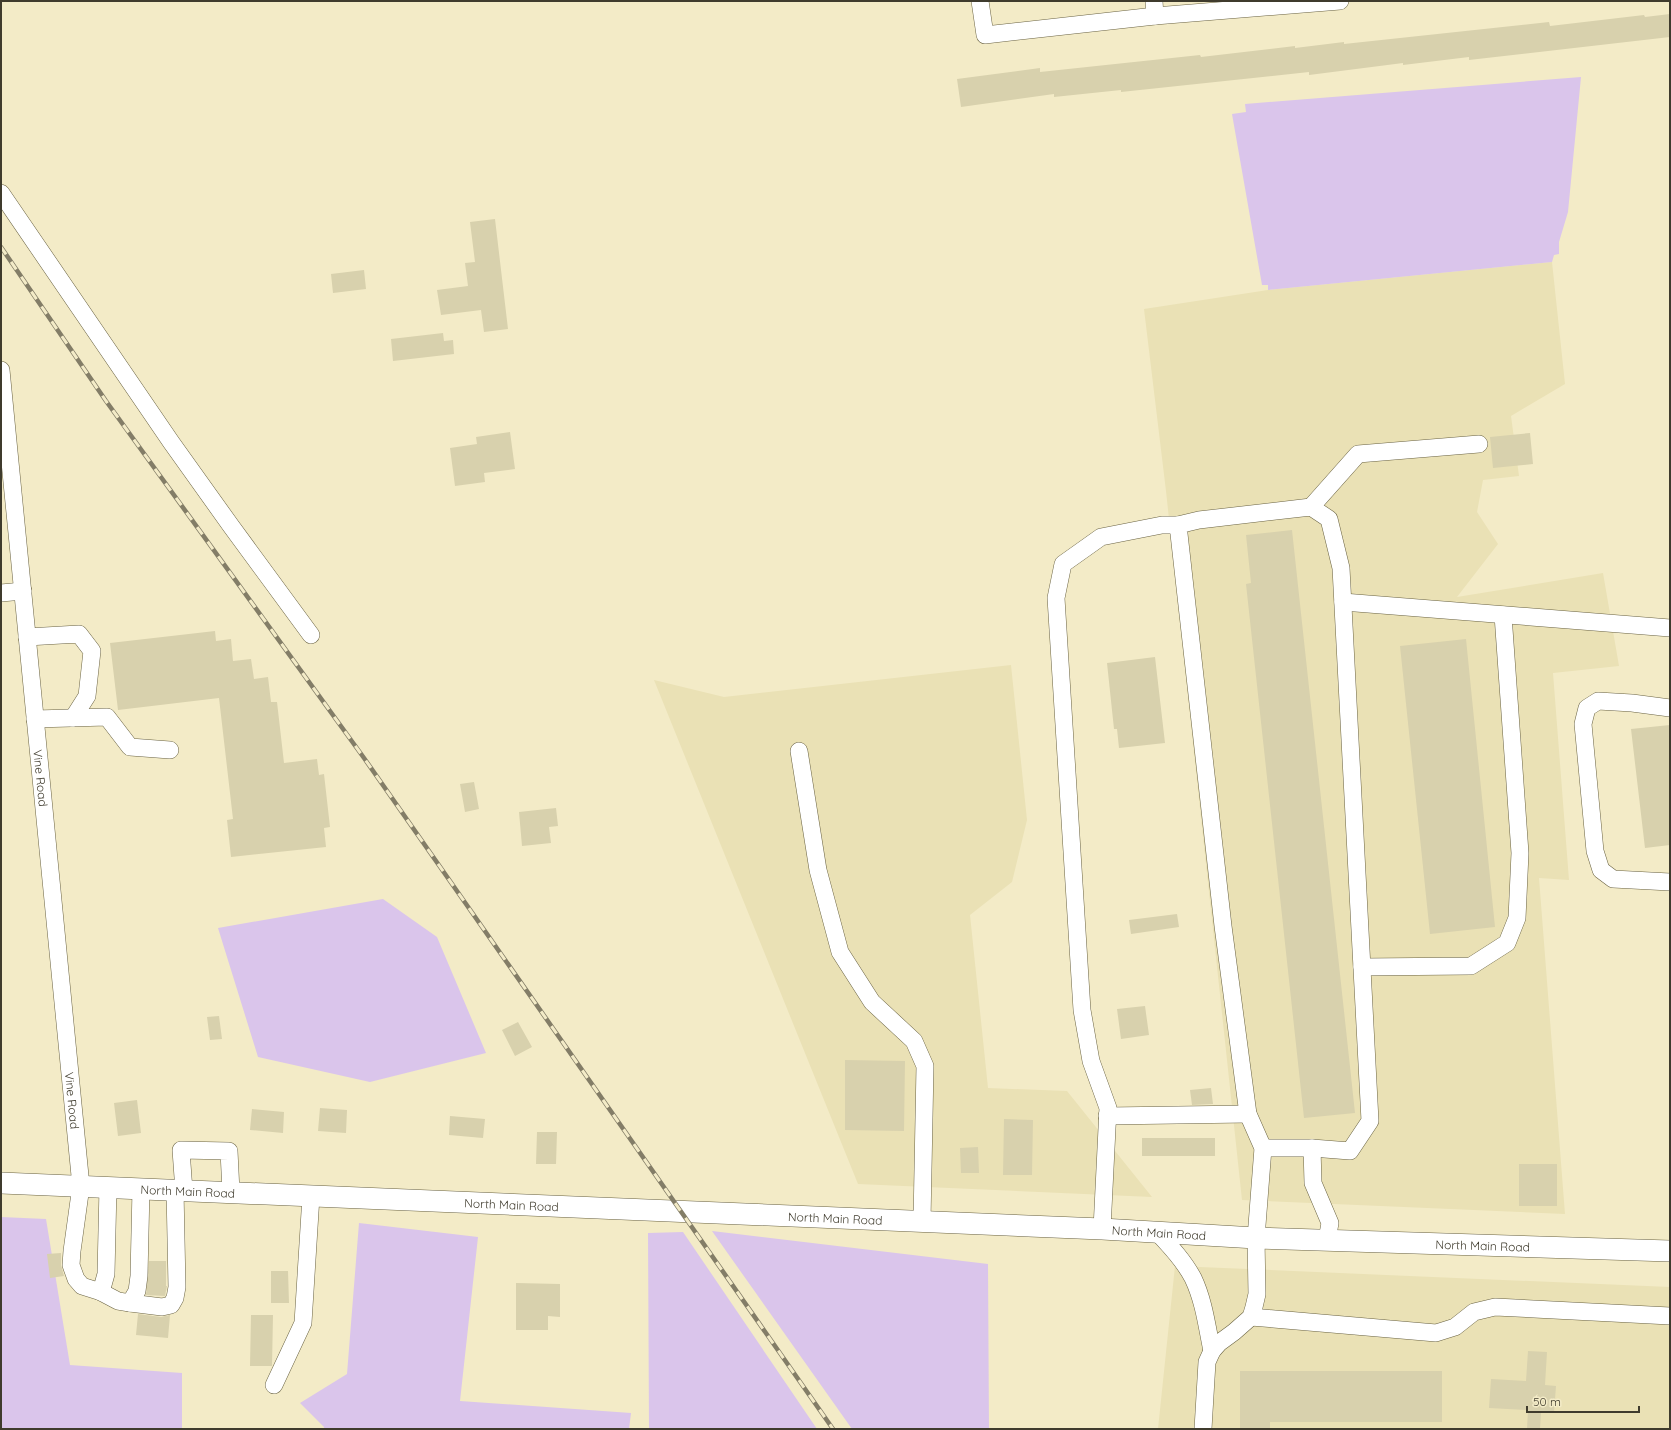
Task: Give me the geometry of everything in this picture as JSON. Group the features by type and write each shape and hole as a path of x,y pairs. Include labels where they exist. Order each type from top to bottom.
{"main road":[{"name":"North Main Road","path":"1,1183 922,1221 1256,1238 1670,1251"}],"street":[{"path":"980,1 985,35 1155,9 1340,1"},
{"path":"1,193 171,442 312,635"},
{"name":"Vine Road","path":"1,370 81,1186 71,1265 76,1279 82,1286 101,1292 118,1301 162,1307 171,1305 175,1298 177,1287 181,1150 229,1151 232,1192"},
{"path":"1311,507 1358,454 1479,444"},
{"path":"1102,1229 1108,1108 1091,1061 1082,1010 1056,598 1063,564 1101,536 1162,525 1178,525 1199,520 1311,507 1329,519 1341,568 1370,1120 1350,1151 1312,1148 1263,1148"},
{"path":"1178,525 1223,926 1248,1114 1263,1148 1256,1238 1257,1294 1251,1317 1212,1351 1207,1362 1203,1429"},
{"path":"1,593 23,592"},
{"path":"1343,602 1670,628"},
{"path":"1362,967 1471,966 1507,943 1517,918 1520,854 1503,615"},
{"path":"27,637 79,634 92,651 87,696 73,718"},
{"path":"1670,708 1632,702 1598,701 1587,708 1583,724 1595,851 1601,870 1613,879 1670,882"},
{"path":"35,719 107,717 130,747 170,750"},
{"path":"799,751 818,870 840,952 872,1002 914,1041 925,1066 922,1221"},
{"path":"1107,1116 1248,1114"},
{"path":"1312,1148 1312,1183 1330,1223 1327,1240"},
{"path":"101,1292 106,1274 108,1187"},
{"path":"130,1303 137,1291 139,1276 141,1189"},
{"path":"274,1385 303,1323 311,1196"},
{"path":"1156,1232 1183,1261 1193,1279 1204,1311 1212,1351"},
{"path":"1251,1317 1436,1333 1455,1327 1474,1312 1495,1307 1670,1316"}],"shaded area":[{"path":"1581,77 1568,212 1559,242 1559,254 1554,255 1552,262 1268,290 1268,285 1262,285 1232,114 1246,112 1245,104"},
{"path":"1552,262 1565,384 1511,416 1519,476 1483,480 1477,512 1498,544 1457,597 1603,573 1619,666 1553,673 1569,880 1539,878 1565,1214 1242,1200 1166,491 1144,309 1268,290"},
{"path":"1011,665 1027,820 1012,882 970,915 988,1088 1067,1091 1152,1197 858,1184 654,680 724,697"},
{"path":"383,899 437,937 486,1053 370,1082 258,1057 218,928"},
{"path":"1,1217 46,1219 70,1365 182,1373 182,1429 1,1429"},
{"path":"359,1223 478,1237 460,1401 631,1413 629,1429 324,1429 324,1427 300,1403 347,1374"},
{"path":"712,1231 988,1264 989,1429 852,1429"},
{"path":"683,1232 817,1429 649,1429 648,1233"},
{"path":"1175,1266 1670,1287 1670,1429 1158,1429"}],"building":[{"path":"1670,14 1670,37 1469,60 1469,57 1403,65 1403,63 1309,75 1309,72 1121,92 1121,90 1054,97 1054,94 961,107 957,79 1040,68 1040,72 1200,55 1201,57 1295,46 1295,48 1344,42 1344,44 1549,22 1550,26 1644,15 1645,17"},
{"path":"495,219 508,329 484,332 481,310 441,315 437,290 468,286 465,263 475,262 470,222"},
{"path":"364,270 366,289 333,293 331,274"},
{"path":"443,333 444,341 453,340 454,354 393,361 391,339"},
{"path":"510,432 515,469 484,473 485,482 455,486 450,448 477,444 476,437"},
{"path":"1530,433 1533,464 1493,468 1490,437"},
{"path":"1292,530 1355,1113 1304,1118 1246,584 1251,583 1246,535"},
{"path":"215,631 216,641 231,639 233,661 251,659 254,679 268,677 271,702 277,702 284,763 317,759 319,775 324,774 330,827 324,828 326,847 231,857 227,820 233,819 219,698 118,710 110,643"},
{"path":"1466,639 1495,927 1430,934 1400,646"},
{"path":"1155,657 1165,743 1119,748 1117,729 1114,729 1107,663"},
{"path":"1670,725 1670,845 1645,848 1631,729"},
{"path":"474,782 479,809 465,812 460,784"},
{"path":"556,808 558,826 549,827 551,843 522,846 519,812"},
{"path":"1177,914 1179,927 1131,934 1129,920"},
{"path":"1145,1006 1149,1035 1121,1039 1117,1009"},
{"path":"219,1016 222,1039 210,1040 207,1017"},
{"path":"518,1022 532,1047 515,1056 502,1030"},
{"path":"845,1060 905,1061 904,1131 845,1130"},
{"path":"1211,1088 1213,1104 1192,1105 1190,1090"},
{"path":"137,1100 141,1133 118,1136 114,1103"},
{"path":"320,1108 347,1110 346,1133 318,1131"},
{"path":"252,1109 284,1112 283,1133 250,1130"},
{"path":"450,1116 485,1119 483,1138 449,1135"},
{"path":"1004,1119 1033,1120 1032,1175 1003,1175"},
{"path":"537,1132 557,1132 556,1164 536,1164"},
{"path":"1142,1138 1215,1138 1215,1156 1142,1156"},
{"path":"978,1147 979,1173 961,1173 960,1148"},
{"path":"1519,1164 1557,1164 1557,1206 1519,1206"},
{"path":"61,1253 61,1265 64,1276 50,1278 47,1254"},
{"path":"149,1261 166,1261 167,1286 165,1296 146,1295"},
{"path":"271,1271 288,1271 289,1303 271,1303"},
{"path":"516,1283 560,1284 560,1317 548,1316 548,1330 516,1330"},
{"path":"138,1314 161,1317 170,1315 168,1338 136,1335"},
{"path":"251,1315 273,1315 272,1366 250,1366"},
{"path":"1528,1351 1547,1352 1545,1385 1556,1386 1554,1413 1541,1413 1540,1429 1527,1429 1528,1410 1489,1408 1491,1379 1526,1381"},
{"path":"1240,1371 1442,1371 1442,1422 1270,1422 1270,1429 1240,1429"}],"railway":[{"path":"1,247 106,401 364,758 833,1429"}]}
